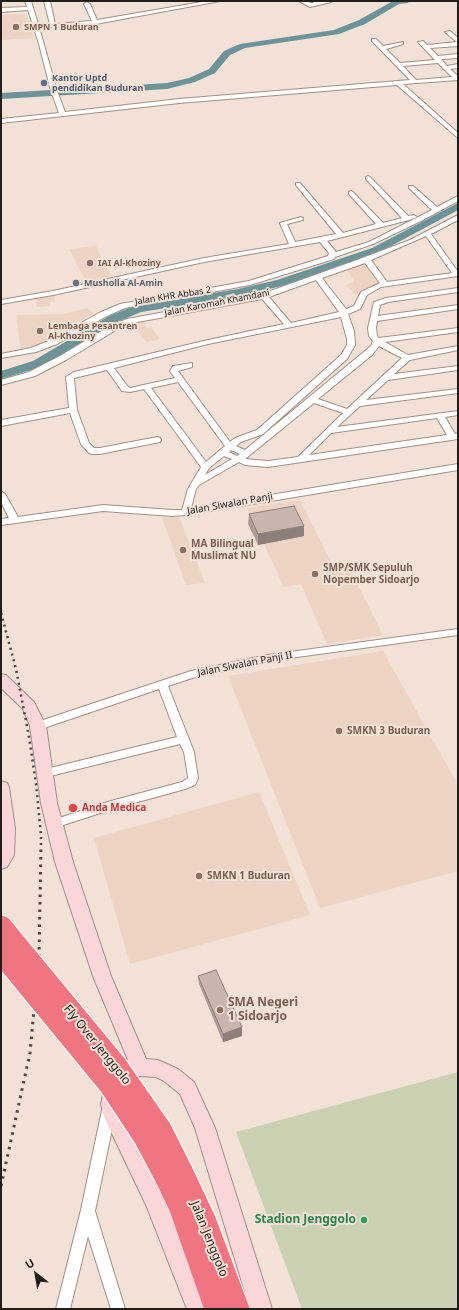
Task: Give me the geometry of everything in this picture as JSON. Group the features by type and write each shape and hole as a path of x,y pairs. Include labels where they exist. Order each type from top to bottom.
{"highway":[{"name":"Fly Over Jenggolo","path":"1,928 116,1067 160,1130 173,1173"},
{"name":"Fly Over Jenggolo","path":"1,951 111,1085 146,1138 173,1173"},
{"name":"Jalan Jenggolo","path":"173,1173 182,1209 201,1308"},
{"name":"Jalan Jenggolo","path":"173,1173 206,1225 236,1309"}],"street":[{"path":"28,1 29,8 42,44 55,93 63,114"},
{"path":"48,1 53,25"},
{"path":"35,26 95,22 217,1"},
{"path":"302,1 311,6 317,2 328,2"},
{"path":"87,4 95,22"},
{"path":"1,10 29,8"},
{"path":"448,32 458,42"},
{"path":"374,40 414,81"},
{"path":"421,42 445,68 457,78"},
{"path":"426,47 458,42"},
{"path":"382,48 401,43"},
{"path":"399,65 458,56"},
{"path":"445,68 458,66"},
{"path":"1,121 179,101 457,78"},
{"path":"397,82 458,136"},
{"path":"368,178 407,219"},
{"path":"298,184 341,235"},
{"path":"411,187 432,213 446,220"},
{"path":"351,193 384,225 395,232"},
{"name":"Jalan KHR Abbas 2","path":"1,356 33,350 54,342 116,308 250,283 335,256 371,243 395,232 458,198"},
{"path":"1,302 53,294 204,260 322,240 432,213"},
{"name":"Jalan Karomah Khamdani","path":"1,383 32,374 63,358 121,324 152,314 191,310 264,296 348,265 363,261 412,241 446,220 458,217"},
{"path":"293,245 283,222 301,219"},
{"path":"157,440 100,451 92,451 85,444 73,410 70,377 208,342 338,316 343,312 357,308 364,294 382,284 457,274 427,233"},
{"path":"322,240 335,256 348,265"},
{"path":"363,261 382,284"},
{"path":"186,512 192,489 204,467 238,440 260,432 344,357 351,346 350,331 343,312 317,277"},
{"path":"196,483 214,474 246,454 314,400 376,347 377,341 373,332 377,304 383,300 458,290"},
{"path":"264,296 289,325"},
{"path":"146,302 152,314"},
{"path":"374,318 458,307"},
{"path":"377,341 458,330"},
{"path":"377,341 407,358"},
{"path":"300,459 356,404 407,358 458,348"},
{"path":"189,365 174,370 229,446 246,454"},
{"path":"109,367 125,389 130,390 146,388 180,379"},
{"path":"385,378 458,368"},
{"path":"146,388 204,467"},
{"path":"356,404 458,391"},
{"path":"314,400 348,412"},
{"path":"1,423 73,410"},
{"path":"328,431 458,413"},
{"path":"222,452 237,459 262,464 455,436 439,415"},
{"name":"Jalan Siwalan Panji","path":"1,522 103,508 172,513 186,512 458,467"},
{"path":"1,494 15,520"},
{"name":"Jalan Siwalan Panji II","path":"38,726 68,715 162,686 191,675 268,658 458,632"},
{"path":"1,679 29,706 38,726 46,773 49,803 64,862 102,976 140,1067"},
{"path":"54,824 191,782 193,778 188,752 162,686"},
{"path":"46,773 183,738"},
{"path":"1,787 7,829 5,855 1,862"},
{"path":"63,1309 88,1210 111,1104 112,1092 119,1074 124,1070 140,1067 158,1069 171,1074 187,1088 205,1128 261,1309"},
{"path":"111,1104 114,1118 119,1130 155,1202 201,1308"},
{"path":"88,1210 118,1309"}],"shaded area":[{"name":"SMPN 1 Buduran","path":"26,14 34,38 1,40 1,15"},
{"name":"IAI Al-Khoziny","path":"96,246 111,276 86,282 69,249"},
{"path":"366,262 382,282 369,287 358,296 346,286 354,281 347,270"},
{"path":"54,293 55,301 50,302 49,306 37,307 36,297"},
{"name":"Lembaga Pesantren Al-Khoziny","path":"87,308 94,313 36,346 21,349 16,315 64,314"},
{"path":"142,320 147,328 151,327 160,339 146,342 130,323"},
{"name":"SMP/SMK Sepuluh Nopember Sidoarjo","path":"300,500 332,564 346,561 383,635 327,644 301,584 284,587 247,508"},
{"name":"MA Bilingual Muslimat NU","path":"179,517 205,583 186,585 162,518"},
{"name":"SMKN 3 Buduran","path":"383,651 458,785 458,871 320,908 228,676"},
{"name":"SMKN 1 Buduran","path":"259,792 310,915 130,964 94,838"}],"green space":[{"name":"Stadion Jenggolo","path":"458,1072 458,1309 302,1309 236,1132"}],"water":[{"path":"397,1 409,1 394,5 361,25 358,23"}],"building":[{"path":"294,506 304,526 258,534 249,514"},
{"name":"SMA Negeri 1 Sidoarjo","path":"216,970 242,1027 223,1034 198,976"}],"waterway":[{"path":"1,96 167,86 192,80 212,71 227,53 243,46 336,32 362,22 397,2 405,1"},
{"path":"1,375 37,364 113,319 138,309 238,293 281,283 376,250 458,206"}],"railway":[{"path":"1,613 16,669 29,737 36,784 41,848"},
{"path":"1,1186 30,1053 39,955 41,848"}],"place":[{"name":"SMPN 1 Buduran","path":"16,27"},
{"name":"Kantor Uptd pendidikan Buduran","path":"44,83"},
{"name":"IAI Al-Khoziny","path":"90,263"},
{"name":"Musholla Al-Amin","path":"76,283"},
{"name":"Lembaga Pesantren Al-Khoziny","path":"40,331"},
{"name":"MA Bilingual Muslimat NU","path":"183,550"},
{"name":"SMP/SMK Sepuluh Nopember Sidoarjo","path":"315,574"},
{"name":"SMKN 3 Buduran","path":"339,731"},
{"name":"Anda Medica","path":"73,808"},
{"name":"SMKN 1 Buduran","path":"199,876"},
{"name":"SMA Negeri 1 Sidoarjo","path":"220,1010"},
{"name":"Stadion Jenggolo","path":"364,1220"}]}
